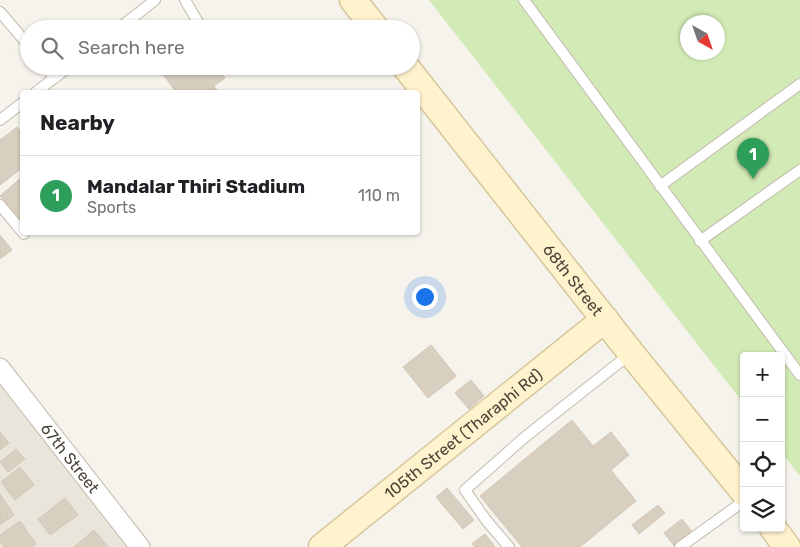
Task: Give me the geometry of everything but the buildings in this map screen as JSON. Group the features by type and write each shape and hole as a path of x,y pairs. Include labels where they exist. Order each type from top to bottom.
{"main road":[{"path":"353,0 369,20"},
{"name":"68th Street","path":"412,75 631,353 740,487"},
{"name":"105th Street (Tharaphi Rd)","path":"322,547 604,319"},
{"path":"776,532 787,547"}],"street":[{"name":"67th Street","path":"0,368 140,547"}],"lane":[{"path":"129,20 154,0"},
{"path":"185,0 197,20"},
{"path":"524,0 800,375"},
{"path":"0,12 20,35"},
{"path":"39,90 59,75"},
{"path":"660,186 800,84"},
{"path":"0,120 20,105"},
{"path":"700,241 800,170"},
{"path":"0,204 20,229"},
{"path":"509,547 486,520 465,490 525,437 631,353"},
{"path":"680,547 740,504"}],"shaded area":[{"path":"0,370 138,547 0,547"}],"green space":[{"path":"429,0 800,0 800,476 785,457 785,352 740,352 740,399"}],"place":[{"name":"Mandalar Thiri Stadium","path":"753,179"}]}
